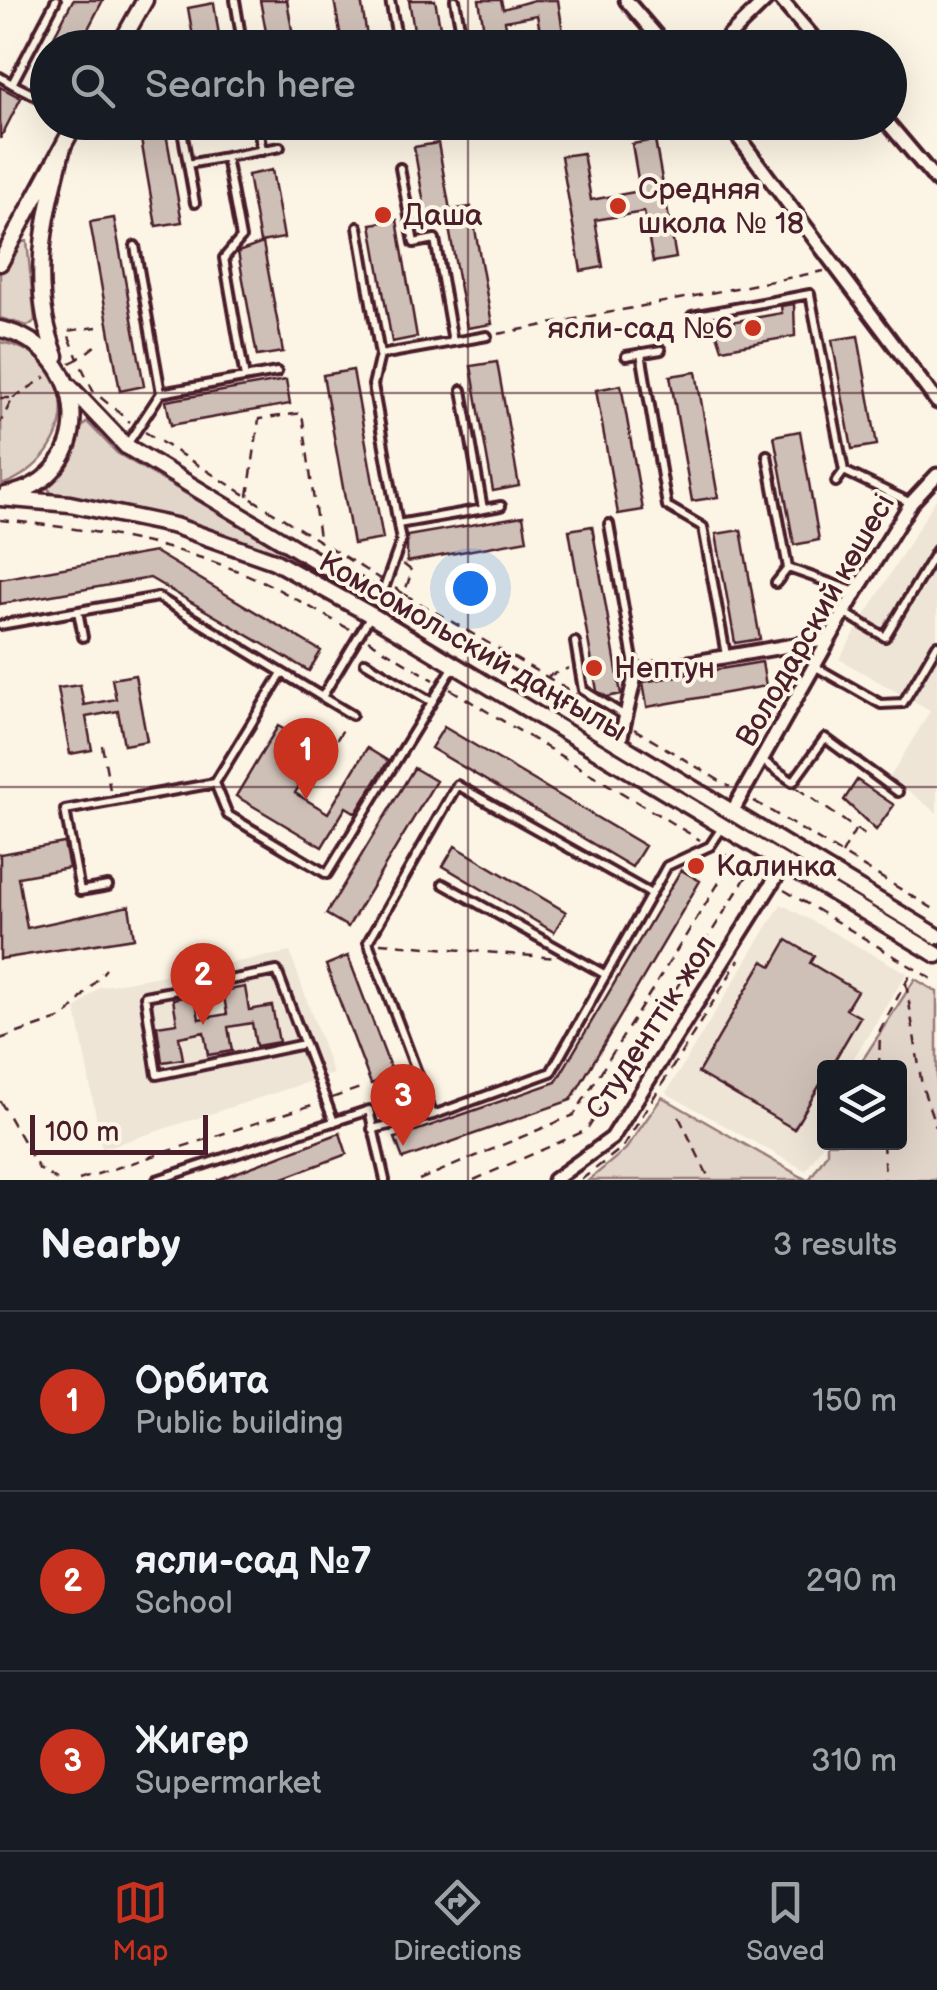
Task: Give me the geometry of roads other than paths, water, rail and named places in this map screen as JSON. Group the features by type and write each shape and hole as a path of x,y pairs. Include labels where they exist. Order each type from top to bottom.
{"street":[{"path":"128,30 146,0"},
{"path":"626,0 652,30"},
{"path":"735,30 766,0"},
{"path":"781,0 807,30"},
{"path":"0,262 67,140"},
{"path":"741,140 937,402"},
{"path":"902,140 937,181"},
{"path":"0,497 35,484 64,451 72,419 69,386 42,300 38,265 63,147"},
{"path":"0,329 26,336 61,368"},
{"name":"Комсомольский даңғылы","path":"69,386 126,446 380,600 616,752 722,827 937,955"},
{"name":"Володарский көшесі","path":"732,812 856,592 911,504 937,475"},
{"name":"Комсомольский даңғылы","path":"0,497 70,504 175,526 274,561 454,665 732,812 937,936"},
{"path":"616,752 628,721 636,672 829,639"},
{"name":"Студенттік жол","path":"554,1180 612,1138 785,863"},
{"path":"881,921 890,907"}],"lane":[{"path":"40,30 56,0"},
{"path":"235,0 241,30"},
{"path":"390,0 396,30"},
{"path":"455,0 461,30"},
{"path":"12,84 30,50"},
{"path":"0,77 30,93"},
{"path":"184,140 195,203"},
{"path":"260,140 262,150"},
{"path":"188,164 280,147"},
{"path":"226,157 241,238 224,258 245,378"},
{"path":"400,168 414,243 435,239 453,342"},
{"path":"358,227 380,354 373,385 401,541 380,600"},
{"path":"126,446 160,392 135,246"},
{"path":"692,316 810,294 844,472 836,482"},
{"path":"380,354 487,336"},
{"path":"626,356 660,350"},
{"path":"641,353 668,506 703,527 726,655"},
{"path":"160,392 277,372"},
{"path":"462,390 483,509"},
{"path":"768,455 788,568 776,583"},
{"path":"844,472 911,504"},
{"path":"398,524 501,506"},
{"path":"609,524 636,672"},
{"path":"844,612 885,636 937,550"},
{"path":"788,568 856,592"},
{"path":"0,625 158,597 352,715"},
{"path":"78,611 83,636"},
{"path":"322,696 371,615"},
{"path":"574,642 582,690 628,721"},
{"path":"814,666 881,704 902,702 937,645"},
{"path":"365,662 432,702"},
{"path":"216,783 228,815 327,874 454,665"},
{"path":"108,886 80,891 65,810 216,783 282,673"},
{"path":"762,760 793,782 825,738 898,792"},
{"path":"433,1114 368,942 456,785 652,894"},
{"path":"372,1130 433,1114 552,1072 667,866 710,846 722,827"},
{"path":"444,884 606,975"},
{"path":"304,1044 157,1075 146,996 277,971 334,1122"},
{"path":"157,1180 369,1110 384,1180"}],"place":[{"name":"Средняя школа № 18","path":"618,206"},
{"name":"Даша","path":"383,215"},
{"name":"ясли-сад №6","path":"753,328"},
{"name":"Нептун","path":"594,668"},
{"name":"Орбита","path":"306,800"},
{"name":"Калинка","path":"696,866"},
{"name":"ясли-сад №7","path":"203,1025"},
{"name":"Жигер","path":"403,1146"}]}
